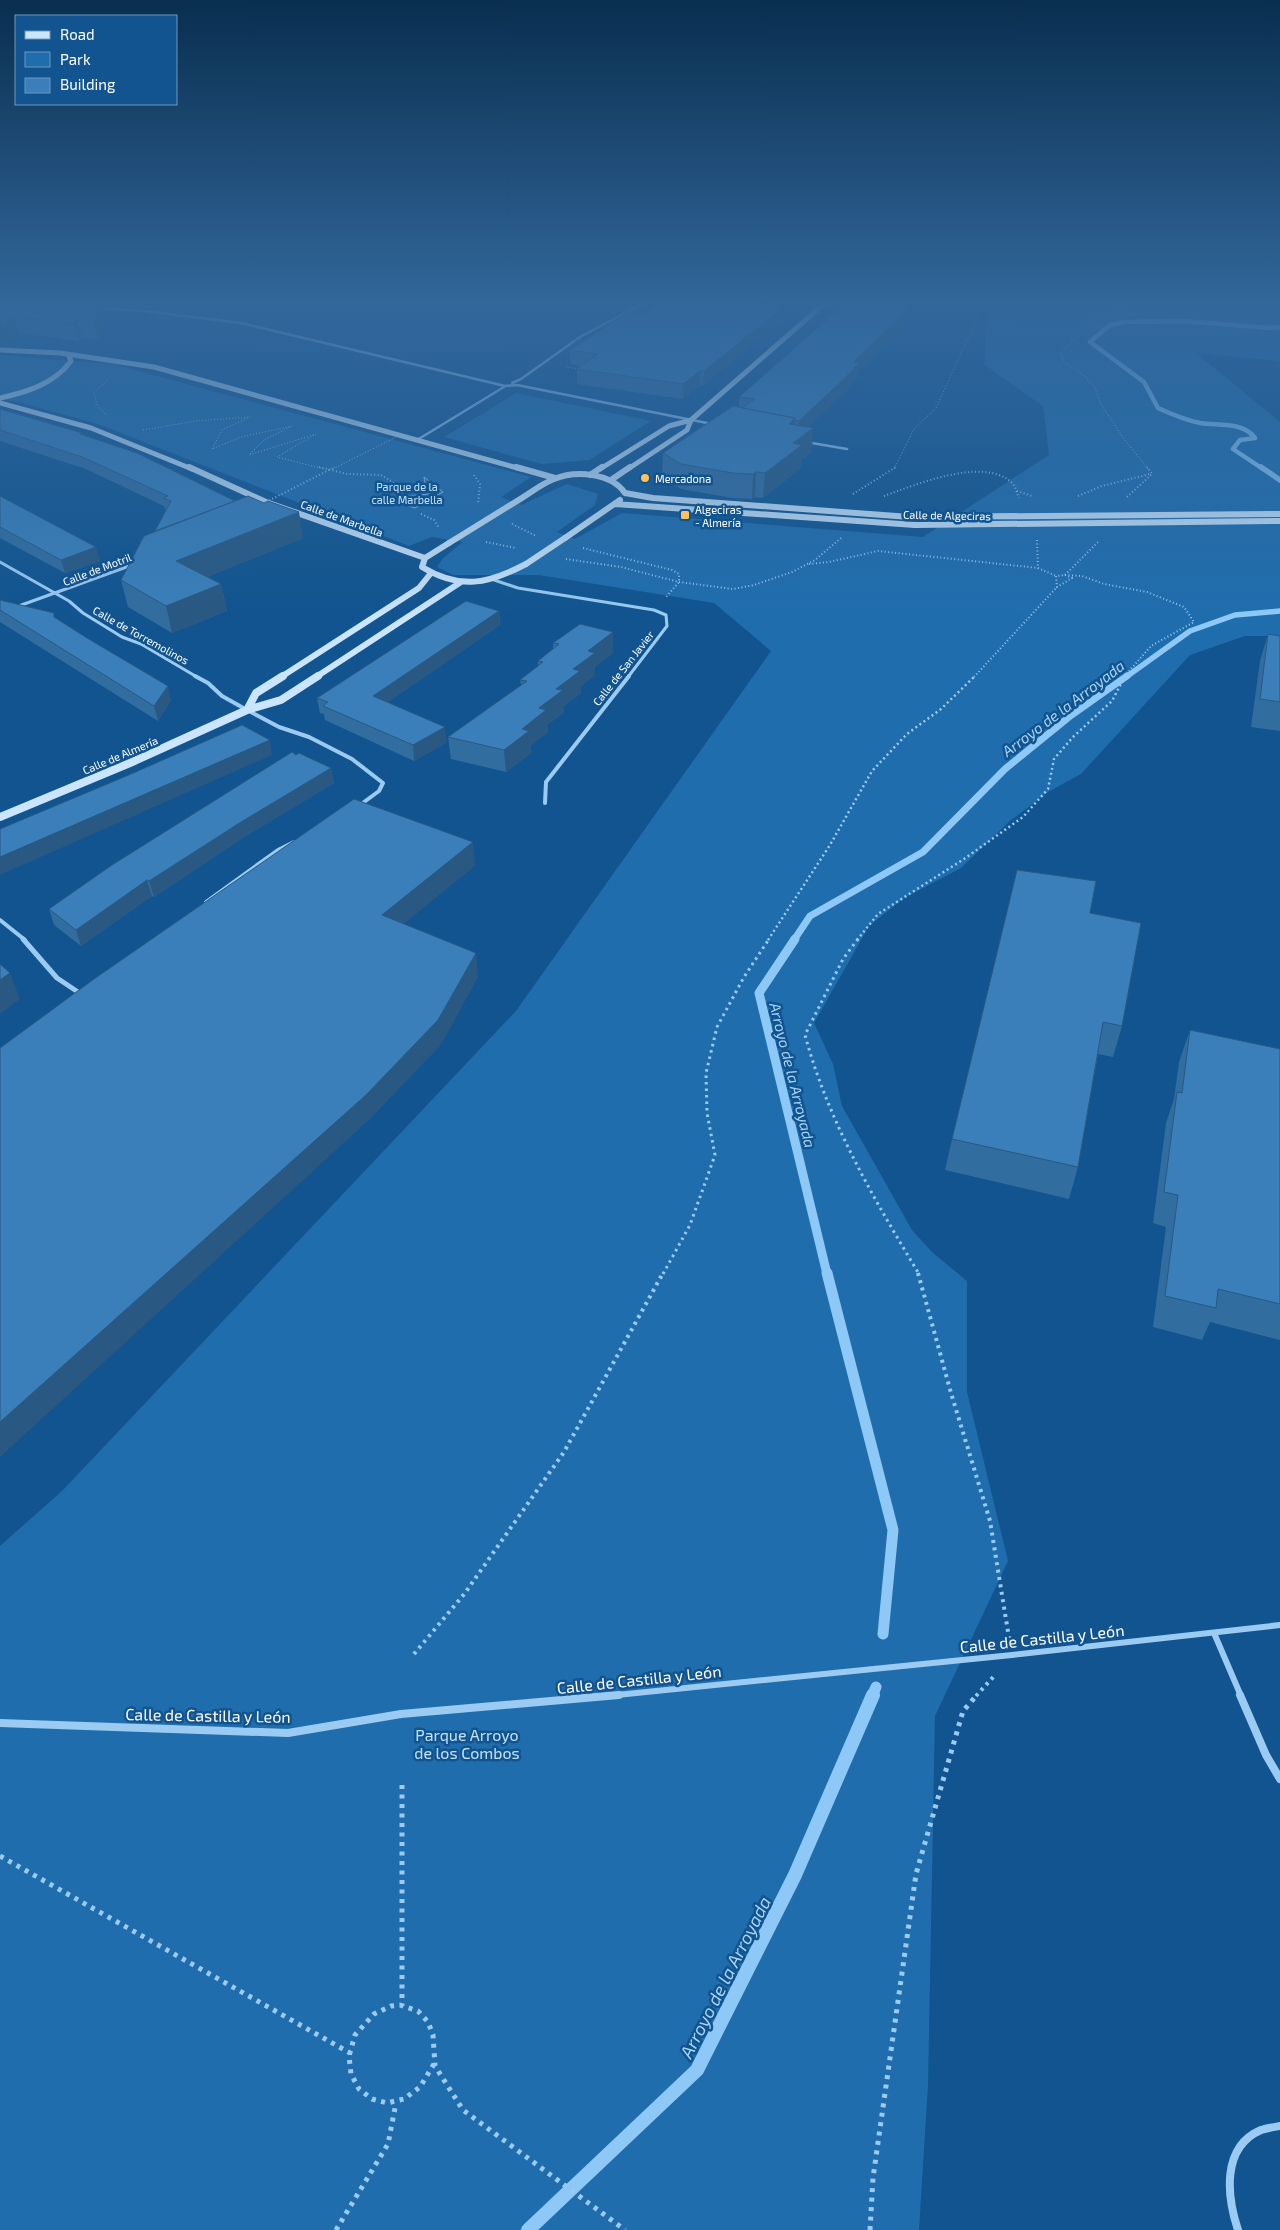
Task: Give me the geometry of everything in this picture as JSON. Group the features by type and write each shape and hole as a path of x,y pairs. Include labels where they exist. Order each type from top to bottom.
{"street":[{"name":"Calle de Marbella","path":"16,407 54,417 126,441 266,502 425,558"},
{"path":"301,407 555,478 590,475 611,480 623,489 625,493 615,504 526,564 494,580 461,582 449,580 431,573 422,567 425,558 555,478"},
{"path":"417,440 471,407"},
{"path":"629,407 720,426"},
{"path":"590,475 669,426 691,420 706,407"},
{"path":"611,480 688,430 691,420"},
{"path":"802,441 847,450"},
{"name":"Calle de Algeciras","path":"625,493 653,498 910,517 1280,514"},
{"name":"Calle de Algeciras","path":"615,504 915,525 1280,522"},
{"path":"275,510 282,507"},
{"name":"Calle de Motril","path":"7,609 56,594 141,561"},
{"name":"Calle de Torremolinos","path":"0,562 69,601 83,614 122,637 150,649 208,683 222,696 280,727 309,737 352,759 373,773 383,783 379,791 358,807"},
{"path":"247,710 256,693 418,588 431,573"},
{"name":"Calle de San Javier","path":"494,580 518,588 654,610 666,614 667,626 546,782 545,803"},
{"name":"Calle de Almería","path":"0,816 130,763 247,710 281,700 461,582"},
{"path":"197,908 278,850 303,837"},
{"path":"0,920 19,934 57,978 81,994"},
{"path":"74,1000 89,988"},
{"name":"Calle de Castilla y León","path":"0,1723 288,1733 401,1714 581,1699 1012,1655 1280,1625"},
{"path":"1214,1633 1266,1755 1280,1778"},
{"path":"1238,2230 1231,2213 1228,2183 1233,2158 1246,2139 1265,2127 1280,2126"}],"path":[{"path":"99,407 103,413 110,416"},
{"path":"848,513 853,494 896,467 914,429 936,407"},
{"path":"1103,407 1124,439 1152,474"},
{"path":"142,430 196,421 250,417 222,430 212,449 241,436 292,426 264,440 249,455 278,444 316,434 277,457 346,474 381,475 396,484"},
{"path":"266,502 400,435"},
{"path":"1074,498 1110,484 1152,474"},
{"path":"1123,501 1152,474"},
{"path":"1016,491 1035,497"},
{"path":"679,582 733,589 754,586 792,572 828,550 841,538 849,537"},
{"path":"1065,575 1085,553 1104,537"},
{"path":"806,564 828,562 878,551 1038,568"},
{"path":"414,1654 465,1593 564,1452 690,1226 714,1155 708,1113 706,1073 717,1027 744,977 830,845 872,771 907,734 941,709 966,686 1057,586 1071,581 1072,578 1065,575"},
{"path":"870,2230 873,2178 916,1874 963,1711 1012,1655 990,1520 951,1393 919,1274 873,1198 815,1073 805,1035 843,959 878,914 964,859 1023,817 1048,789 1054,759 1073,737 1112,701 1125,675 1151,646 1194,622 1184,607 1147,592 1104,584 1082,576 1065,575 1054,577 1057,586"},
{"path":"402,1785 402,2006"},
{"path":"0,1856 350,2053"},
{"path":"402,2006 418,2012 430,2025 435,2045 434,2064 428,2077 415,2093 396,2103 377,2103 364,2095 351,2076 350,2053 356,2035 367,2020 383,2008 402,2006"},
{"path":"434,2064 460,2107 625,2230"},
{"path":"336,2230 388,2144 396,2103"}],"green space":[{"name":"Parque Arroyo de los Combos","path":"36,407 272,407 531,477 501,497 521,505 567,484 598,494 595,505 557,532 575,539 622,513 923,537 1049,455 1043,407 1262,407 1280,422 1280,636 1245,636 1190,655 1081,774 1048,792 1010,821 961,868 904,898 869,926 814,1023 833,1064 842,1106 912,1230 932,1252 967,1281 967,1392 1008,1561 935,1716 928,2085 919,2230 0,2230 0,1546 62,1491 516,1011 771,651 714,603 539,575 453,575 437,567 443,558 463,542 432,537 409,546 98,424"},
{"path":"493,407 584,407 651,421 589,460 542,464 444,437"}],"shaded area":[{"path":"424,477 443,492 415,508 381,496 401,487 402,494 409,496 430,494 431,492 422,488 425,483"}],"building":[{"path":"731,407 795,418 789,424 813,428 793,443 802,445 765,473 733,473 681,464 663,453"},
{"path":"814,407 799,421 795,420 795,418 742,408"},
{"path":"0,409 82,433 80,434 137,453 235,501 155,531 171,501 163,498 168,496 82,457 0,430"},
{"path":"0,496 96,547 61,560 0,527"},
{"path":"248,496 264,503 268,501 299,512 176,561 221,584 166,606 121,580 144,536"},
{"path":"0,600 54,613 54,617 168,686 154,706 0,610"},
{"path":"466,601 499,611 373,696 445,727 413,745 323,706 328,702 317,698"},
{"path":"580,624 613,632 588,651 595,653 573,669 580,671 556,689 563,690 539,708 546,710 522,729 529,731 504,750 448,737 527,681 520,680 543,662 538,661 559,644 553,643"},
{"path":"1268,634 1280,636 1280,702 1260,699"},
{"path":"242,725 270,740 0,857 0,829"},
{"path":"292,752 296,755 299,753 331,768 241,822 149,881 147,880 76,930 49,909 112,865"},
{"path":"354,799 473,842 382,915 476,953 438,1020 366,1095 0,1422 0,1048 94,979"},
{"path":"1017,870 1096,881 1090,913 1141,923 1122,1026 1103,1022 1078,1167 952,1139"},
{"path":"0,964 10,973 0,980"},
{"path":"1190,1030 1280,1049 1280,1304 1218,1289 1216,1308 1165,1296 1178,1195 1164,1192 1177,1092 1182,1093"}],"waterway":[{"name":"Arroyo de la Arroyada","path":"1157,407 1194,422 1229,425 1244,429 1255,438 1240,440 1233,449 1263,469"},
{"name":"Arroyo de la Arroyada","path":"1261,467 1280,480"},
{"name":"Arroyo de la Arroyada","path":"1126,677 1190,631 1235,615 1280,611"},
{"name":"Arroyo de la Arroyada","path":"794,940 810,916 923,852 1005,769 1069,717 1127,676"},
{"name":"Arroyo de la Arroyada","path":"795,939 759,993 827,1274"},
{"name":"Arroyo de la Arroyada","path":"827,1273 893,1530 883,1634"},
{"name":"Arroyo de la Arroyada","path":"872,1696 876,1687"},
{"name":"Arroyo de la Arroyada","path":"528,2230 697,2070 795,1875 873,1695"}],"place":[{"name":"Mercadona","path":"645,478"},
{"name":"Algeciras - Almería","path":"685,515"}],"park label":[{"name":"Parque de la calle Marbella","path":"407,492"}]}
